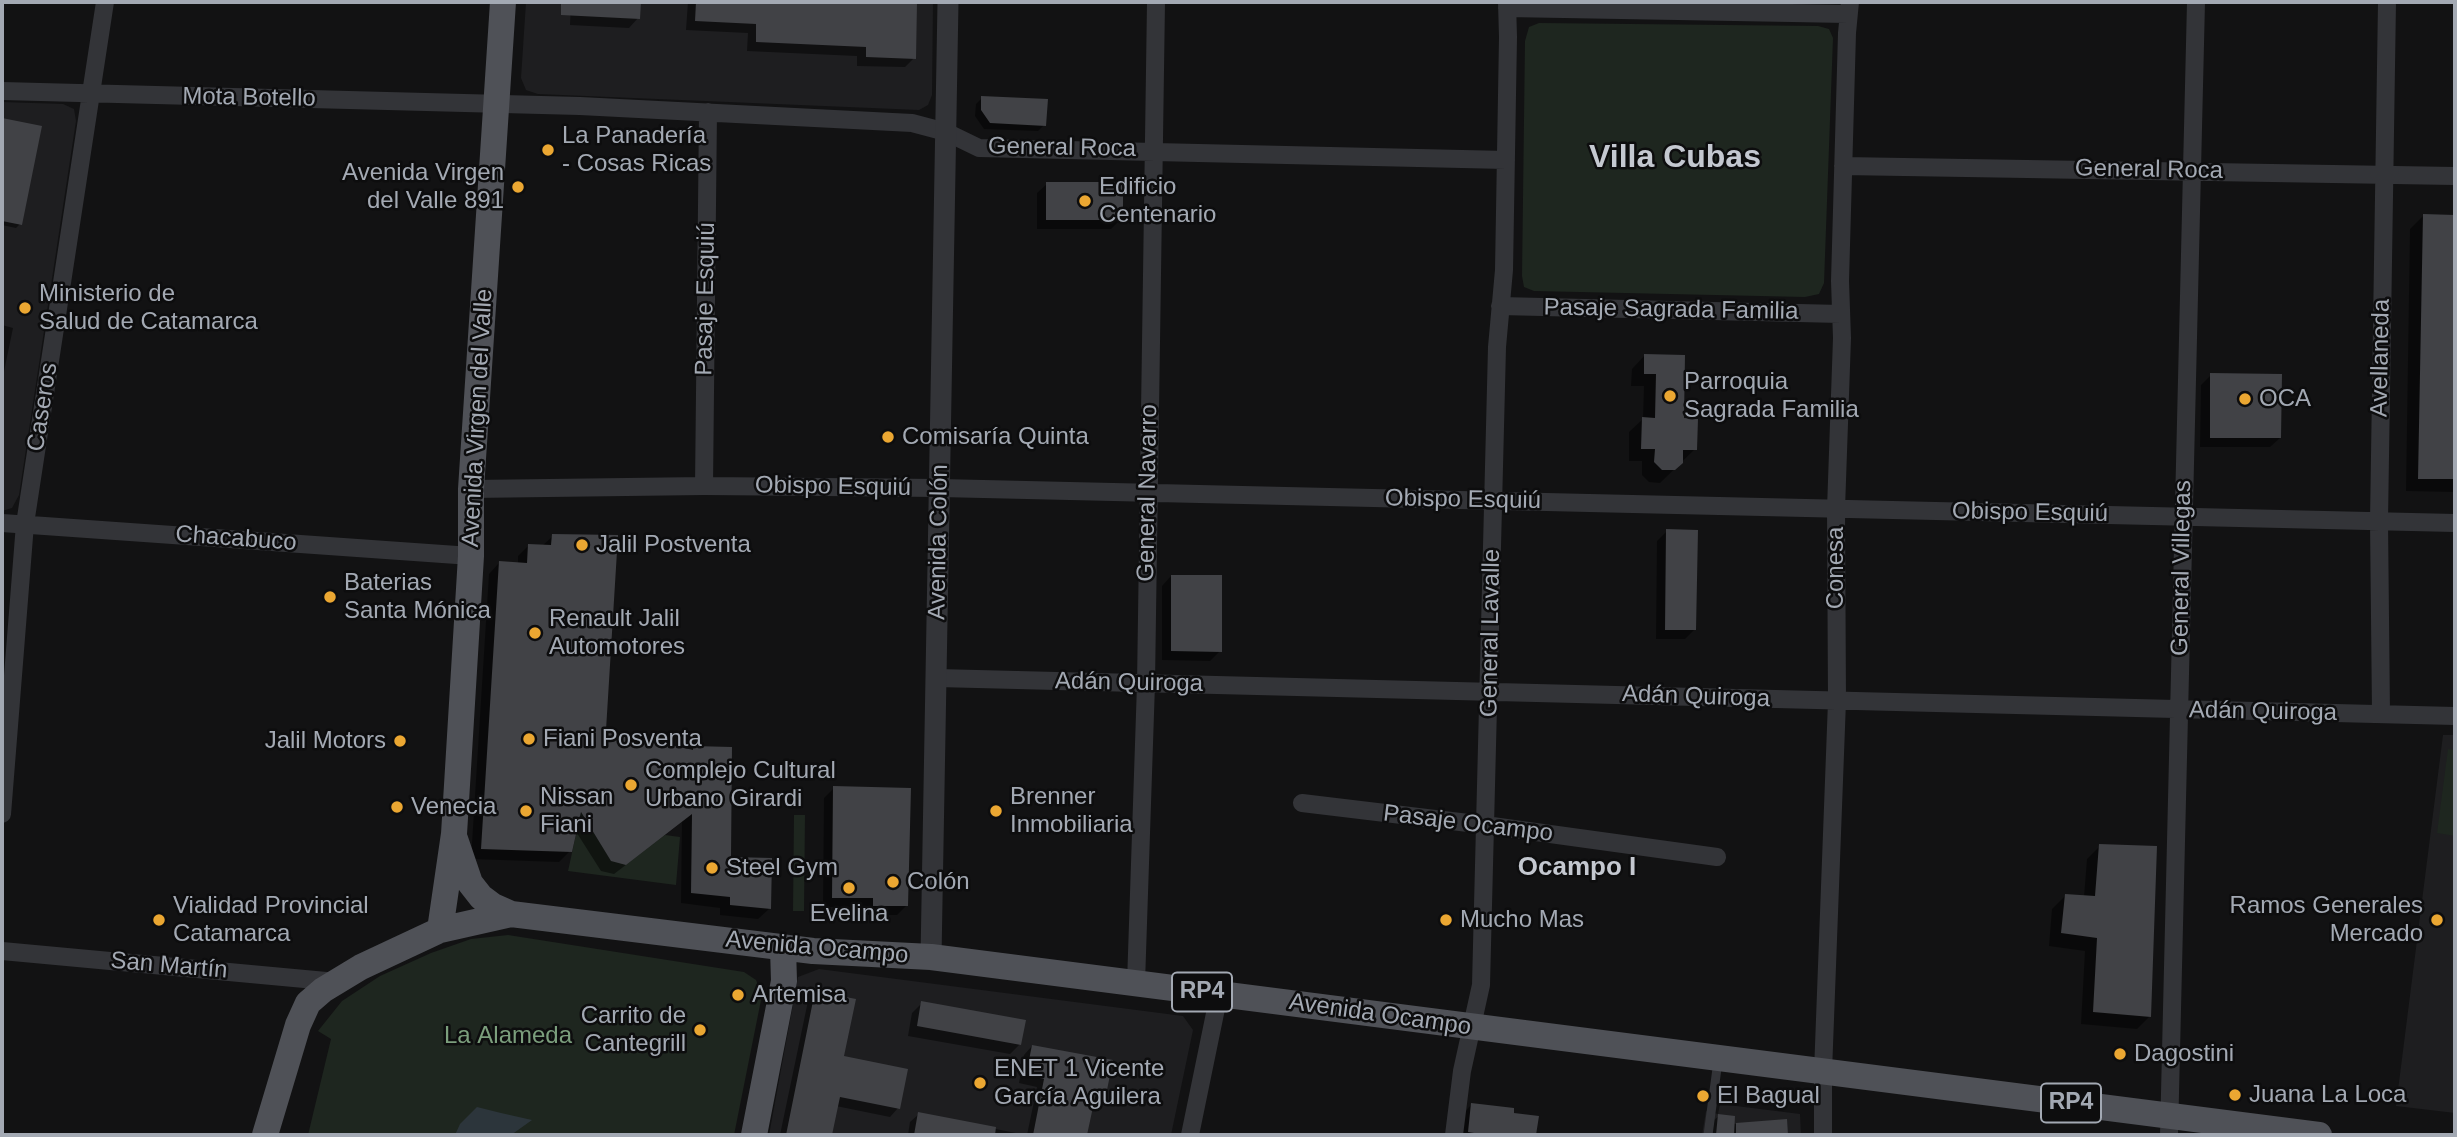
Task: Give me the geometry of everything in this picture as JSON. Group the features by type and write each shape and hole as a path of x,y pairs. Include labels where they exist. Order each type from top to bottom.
{"main road":[{"name":"Avenida Virgen del Valle","path":"440,930 454,834 471,556 471,489 503,2"},
{"name":"Avenida Virgen del Valle","path":"454,834 470,883 481,898 511,914"},
{"name":"Avenida Ocampo","path":"265,1135 298,1025 308,1003 361,967 440,930 511,914 783,948 931,957 1136,983 1823,1072 2169,1126 2319,1135"},
{"path":"754,1135 784,981 783,948"}],"street":[{"name":"Caseros","path":"2,814 25,524 105,2"},
{"name":"Avenida Colón","path":"931,957 948,2"},
{"name":"General Navarro","path":"1136,983 1146,684 1156,2"},
{"name":"General Villegas","path":"2169,1126 2196,2"},
{"name":"Avellaneda","path":"2381,714 2379,521 2387,2"},
{"path":"1507,5 1849,8"},
{"name":"General Lavalle","path":"1454,1135 1462,1070 1481,985 1497,346 1504,271 1507,5"},
{"name":"Conesa","path":"1823,1135 1837,701 1836,509 1849,8"},
{"name":"Mota Botello","path":"2,91 497,104"},
{"name":"General Roca","path":"497,104 912,123 946,132 979,148 1506,160"},
{"name":"Pasaje Esquiú","path":"704,486 708,113"},
{"name":"General Roca","path":"1843,166 2455,176"},
{"name":"Pasaje Sagrada Familia","path":"1500,306 1841,314"},
{"name":"Obispo Esquiú","path":"471,489 704,486 940,488 2455,523"},
{"name":"Chacabuco","path":"2,523 471,556"},
{"name":"Adán Quiroga","path":"937,678 2455,716"},
{"name":"Pasaje Ocampo","path":"1302,803 1717,857"},
{"name":"San Martín","path":"2,951 337,982"},
{"path":"1190,1135 1219,994"}],"lane":[{"path":"1708,1135 1718,1058"}],"shaded area":[{"path":"526,2 933,2 932,95 928,105 919,110 538,94 526,90 521,78"},
{"name":"Ministerio de Salud de Catamarca","path":"2,102 63,104 74,109 76,121 19,495 12,508 2,511"},
{"name":"Ramos Generales Mercado","path":"2443,735 2455,735 2455,1113 2396,1106"},
{"name":"ENET 1 Vicente García Aguilera","path":"819,969 1183,1016 1193,1030 1171,1135 769,1135 798,977"},
{"path":"1720,1104 1800,1114 1801,1135 1702,1135 1706,1111 1718,1114"},
{"path":"477,1107 532,1120 511,1135 455,1135 460,1124"}],"green space":[{"path":"1539,23 1818,26 1829,29 1833,38 1824,283 1819,294 1805,297 1534,291 1524,287 1525,41 1529,27"},
{"path":"2448,749 2455,750 2455,836 2437,833"},
{"path":"581,812 611,860 665,835 680,837 676,885 568,871"},
{"path":"794,815 805,815 804,911 793,911"},
{"name":"La Alameda","path":"508,935 744,972 756,980 762,995 734,1135 308,1135 331,1039 318,1031 342,1001 380,976 431,953 471,939"}],"building":[{"path":"561,2 641,2 640,19 561,15"},
{"path":"696,2 917,2 916,59 866,57 866,47 756,42 756,24 695,21"},
{"path":"981,96 1048,99 1046,126 990,123 981,110"},
{"path":"2,118 42,126 22,225 2,221"},
{"name":"Edificio Centenario","path":"1046,182 1123,182 1123,220 1046,220"},
{"path":"2423,214 2455,215 2455,479 2418,479"},
{"name":"Parroquia Sagrada Familia","path":"1644,354 1685,355 1684,418 1698,419 1697,450 1683,450 1683,463 1675,470 1662,470 1654,462 1655,449 1641,449 1642,417 1655,418 1656,374 1644,374"},
{"path":"2210,373 2282,374 2281,438 2210,438"},
{"path":"1666,529 1698,530 1696,630 1665,630"},
{"path":"552,534 618,535 606,730 693,750 693,746 732,747 731,857 772,858 771,909 730,905 730,897 691,893 692,814 626,865 611,861 581,812 572,852 481,849 499,561 527,563 528,544 551,545"},
{"path":"1171,575 1222,575 1222,652 1171,651"},
{"path":"833,786 911,788 908,906 873,906 873,898 832,898"},
{"path":"2099,844 2157,846 2151,1017 2093,1012 2097,938 2061,933 2065,894 2095,896"},
{"path":"815,991 856,999 844,1056 908,1069 900,1109 840,1097 832,1135 786,1135"},
{"path":"921,1001 1026,1020 1021,1045 917,1026"},
{"path":"1032,1045 1113,1060 1106,1095 1096,1093 1087,1135 1033,1135 1044,1079 1026,1075"},
{"path":"1471,1103 1514,1108 1514,1113 1539,1116 1536,1135 1486,1135 1468,1132"},
{"path":"918,1112 996,1127 995,1135 914,1135"},
{"path":"1718,1114 1735,1116 1734,1135 1716,1135"},
{"path":"1787,1119 1788,1135 1736,1135 1736,1123"}],"place":[{"name":"La Panadería - Cosas Ricas","path":"548,150"},
{"name":"Avenida Virgen del Valle 891","path":"518,187"},
{"name":"Edificio Centenario","path":"1085,201"},
{"name":"Ministerio de Salud de Catamarca","path":"25,308"},
{"name":"Parroquia Sagrada Familia","path":"1670,396"},
{"name":"OCA","path":"2245,399"},
{"name":"Comisaría Quinta","path":"888,437"},
{"name":"Jalil Postventa","path":"582,545"},
{"name":"Baterias Santa Mónica","path":"330,597"},
{"name":"Renault Jalil Automotores","path":"535,633"},
{"name":"Fiani Posventa","path":"529,739"},
{"name":"Jalil Motors","path":"400,741"},
{"name":"Complejo Cultural Urbano Girardi","path":"631,785"},
{"name":"Venecia","path":"397,807"},
{"name":"Nissan Fiani","path":"526,811"},
{"name":"Brenner Inmobiliaria","path":"996,811"},
{"name":"Steel Gym","path":"712,868"},
{"name":"Colón","path":"893,882"},
{"name":"Evelina","path":"849,888"},
{"name":"Vialidad Provincial Catamarca","path":"159,920"},
{"name":"Mucho Mas","path":"1446,920"},
{"name":"Ramos Generales Mercado","path":"2437,920"},
{"name":"Artemisa","path":"738,995"},
{"name":"Carrito de Cantegrill","path":"700,1030"},
{"name":"Dagostini","path":"2120,1054"},
{"name":"ENET 1 Vicente García Aguilera","path":"980,1083"},
{"name":"Juana La Loca","path":"2235,1095"},
{"name":"El Bagual","path":"1703,1096"}],"district":[{"name":"Villa Cubas","path":"1675,158"},
{"name":"Ocampo I","path":"1577,868"}]}
